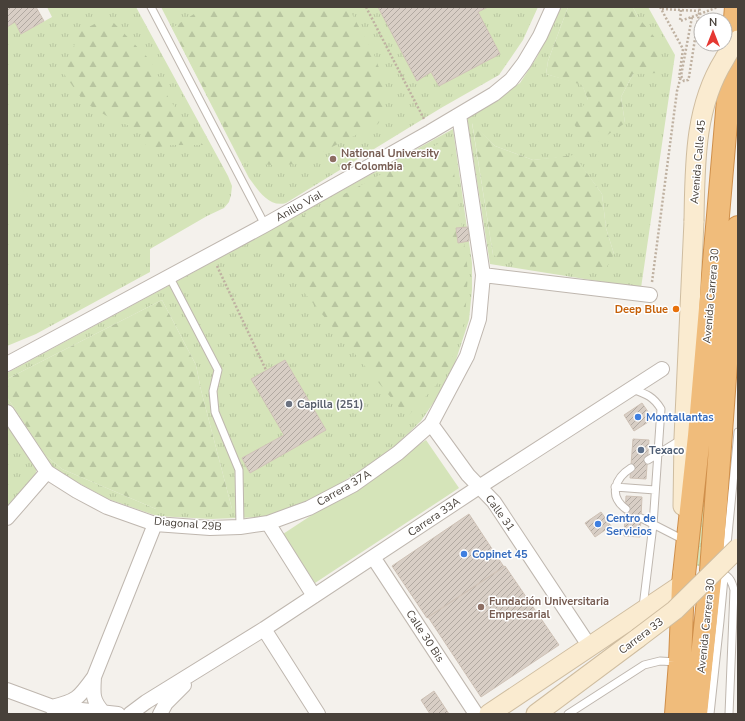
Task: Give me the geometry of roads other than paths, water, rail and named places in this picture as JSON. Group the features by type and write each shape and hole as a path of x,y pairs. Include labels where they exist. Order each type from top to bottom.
{"highway":[{"name":"Avenida Carrera 30","path":"704,708 690,668 702,576 699,436 736,7"},
{"name":"Avenida Carrera 30","path":"676,714 690,668 702,576 728,344 738,227"}],"main road":[{"name":"Avenida Calle 45","path":"694,221 697,144 702,113 707,94 715,74 738,40"},
{"name":"Avenida Carrera 30","path":"694,221 684,438 682,539 702,576"},
{"path":"738,298 738,303"},
{"name":"Carrera 33","path":"536,714 675,610 738,548"},
{"name":"Carrera 33","path":"489,714 643,611 702,576"}],"street":[{"name":"Anillo Vial","path":"7,364 265,225 430,132 494,94 511,80 524,63 540,36 553,7"},
{"path":"431,424 467,356 479,319 483,269 459,115"},
{"path":"483,269 650,295"},
{"name":"Carrera 33A","path":"130,714 146,702 264,629 479,487 662,369"},
{"path":"7,412 47,472 7,518"},
{"name":"Calle 31","path":"431,424 468,475 494,502 590,647"},
{"name":"Carrera 37A","path":"268,523 309,508 353,485 398,453 431,424"},
{"name":"Diagonal 29B","path":"47,472 77,491 107,507 155,524 210,528 240,527 268,523"},
{"path":"268,523 314,596"},
{"path":"57,710 65,704 75,700 94,677 155,524"},
{"name":"Calle 30 Bis","path":"373,557 476,714"},
{"path":"264,629 318,714"},
{"name":"Carrera 33A","path":"160,714 166,703 173,695 205,666"},
{"path":"94,677 93,695 97,705 103,712"},
{"path":"7,690 57,710 72,714"},
{"path":"172,714 171,709 173,695"},
{"path":"57,710 118,714"}],"lane":[{"path":"151,7 265,225"},
{"path":"169,276 218,370 213,391 215,412 239,470 240,527"},
{"path":"632,389 647,394 656,401 661,409 653,525 643,611"},
{"path":"702,576 728,520 738,432"},
{"path":"648,460 684,438"},
{"path":"626,509 619,504 615,496 615,487 618,479 631,468"},
{"path":"615,487 656,490"},
{"path":"641,518 682,539"},
{"path":"702,576 721,614 704,708 710,714"},
{"path":"702,576 732,582 734,590 729,714"},
{"path":"568,714 644,665 660,661 690,668"}],"place":[{"name":"National University of Colombia","path":"333,159"},
{"name":"Deep Blue","path":"676,309"},
{"name":"Capilla (251)","path":"289,404"},
{"name":"Montallantas","path":"638,417"},
{"name":"Texaco","path":"641,450"},
{"name":"Centro de Servicios","path":"598,524"},
{"name":"Copinet 45","path":"464,554"},
{"name":"Fundación Universitaria Empresarial","path":"481,607"}]}
